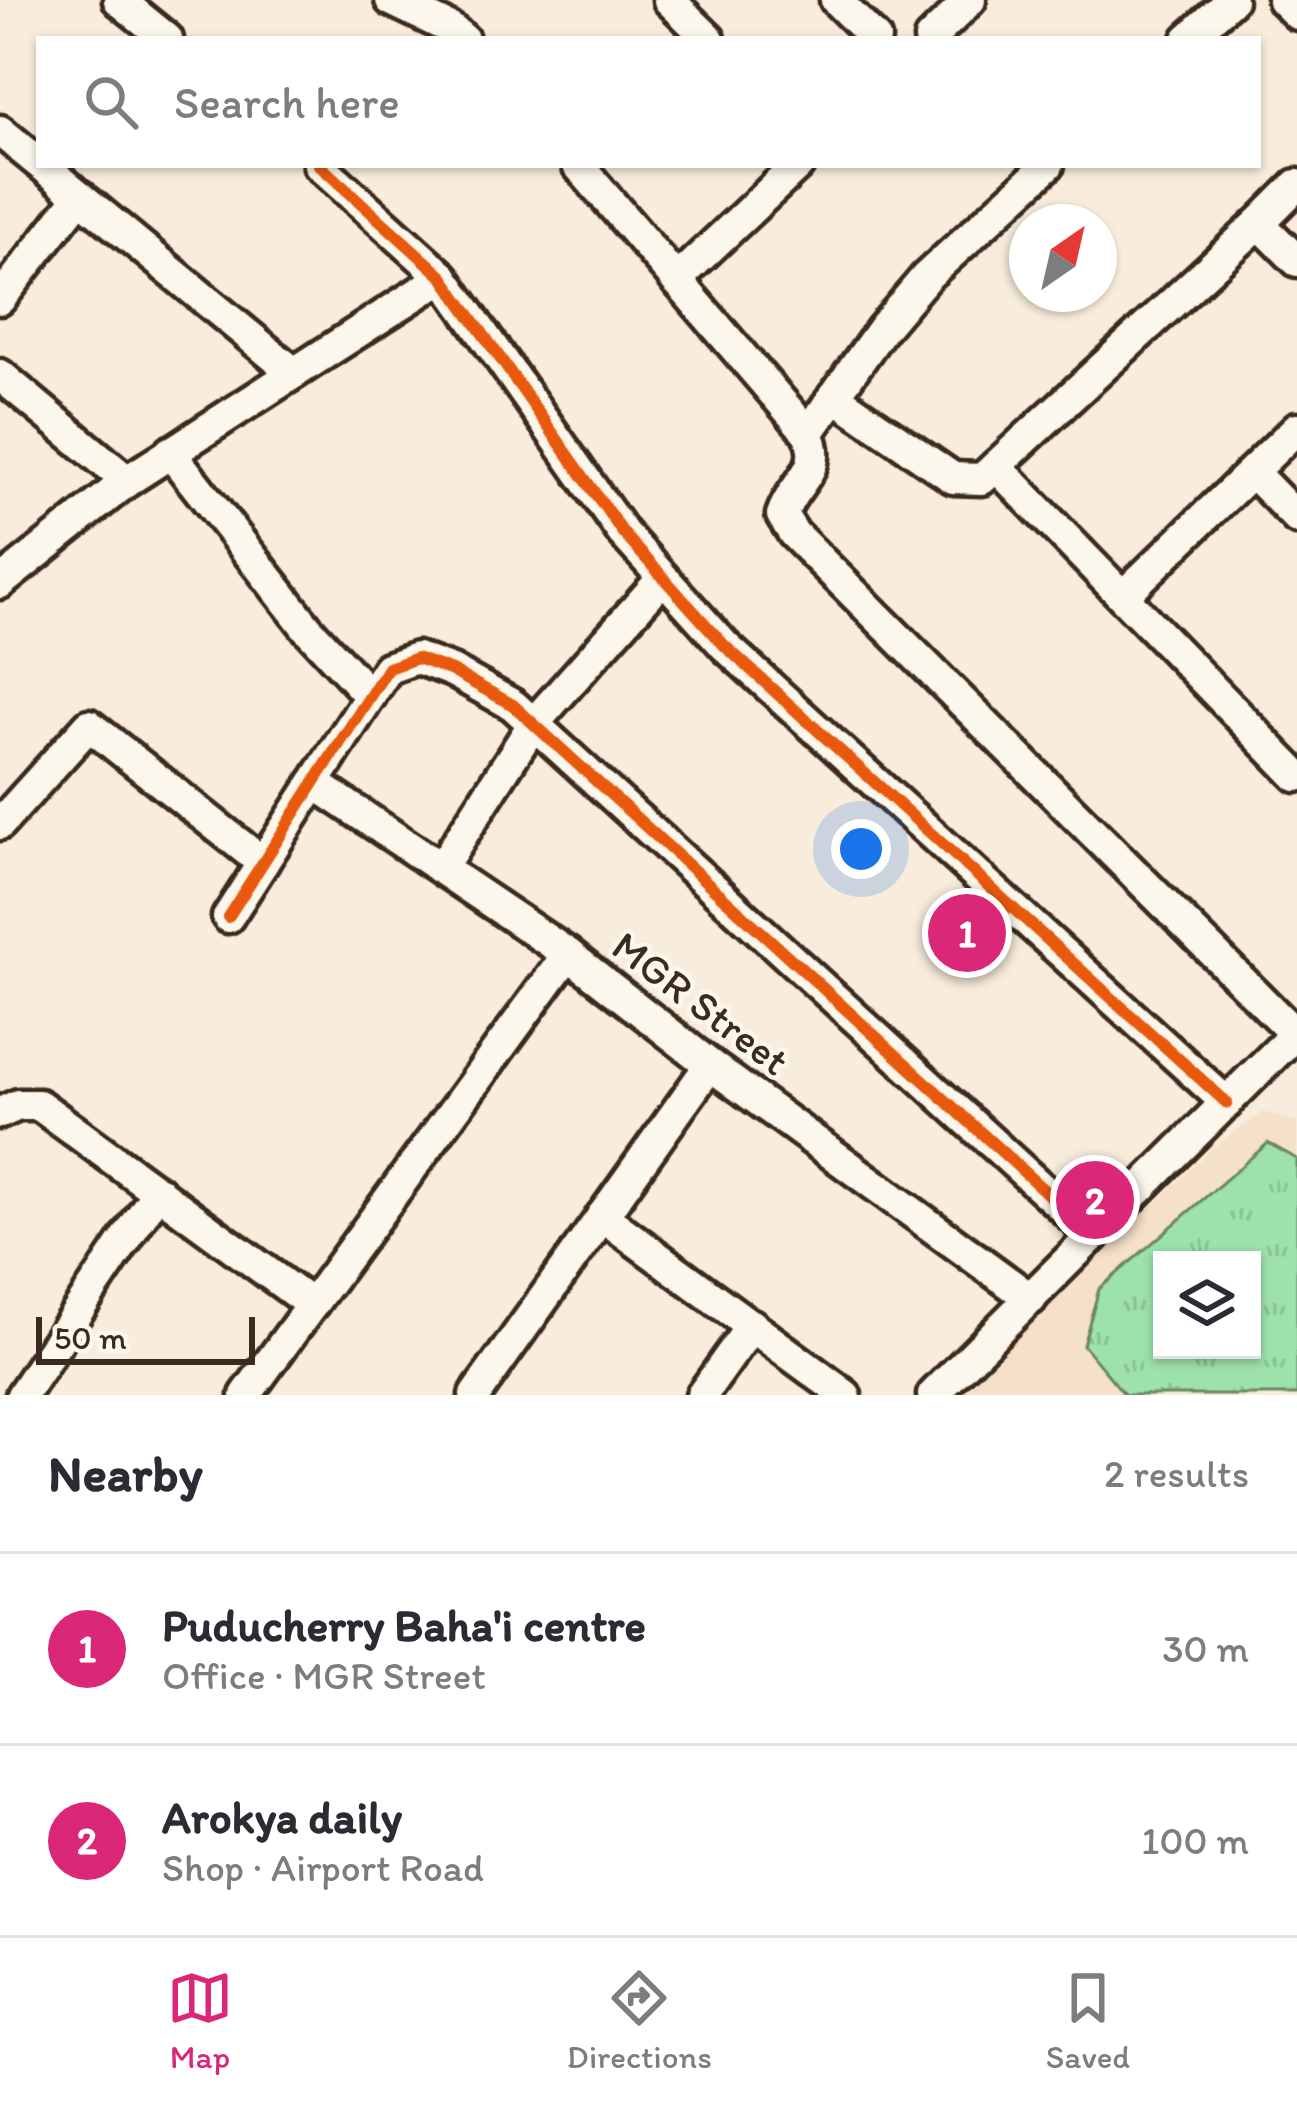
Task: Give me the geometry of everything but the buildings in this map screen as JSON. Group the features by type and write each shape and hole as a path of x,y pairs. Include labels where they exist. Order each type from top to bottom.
{"street":[{"path":"119,0 162,36"},
{"path":"392,0 458,36"},
{"path":"669,0 706,36"},
{"path":"836,0 872,36"},
{"path":"933,36 970,0"},
{"path":"1191,36 1231,0"},
{"path":"1282,0 1297,14"},
{"path":"0,131 36,161"},
{"path":"45,168 294,373"},
{"path":"322,168 443,277 623,533 759,678 1227,1103"},
{"path":"581,168 808,433 816,451 812,469 789,494 782,515 794,534 1296,1033 933,1395"},
{"path":"676,280 795,168"},
{"path":"808,433 926,277 1045,168"},
{"path":"834,396 953,478 982,478 1297,185"},
{"path":"0,299 80,196"},
{"path":"1259,223 1297,261"},
{"path":"0,584 127,481 443,277"},
{"path":"0,375 127,481"},
{"path":"1123,596 1297,428"},
{"path":"170,452 308,629 370,696"},
{"path":"996,466 1297,776"},
{"path":"1252,472 1297,518"},
{"path":"441,868 534,723 663,578"},
{"path":"228,917 388,668 417,658 452,671 513,705 1094,1236"},
{"path":"0,824 89,725 263,863"},
{"name":"MGR Street","path":"314,783 568,954 1031,1299"},
{"path":"246,1395 568,954"},
{"path":"475,1395 710,1064"},
{"path":"0,1113 39,1105 312,1305"},
{"path":"22,1395 158,1191"},
{"path":"602,1216 845,1395"},
{"path":"702,1395 752,1325"}],"shaded area":[{"path":"1263,1112 1297,1123 1297,1395 965,1395 982,1371 1212,1148"}],"green space":[{"path":"1268,1143 1297,1159 1297,1395 1125,1395 1083,1345 1099,1289"}],"cycle path":[{"path":"322,168 443,277 623,533 725,646 1227,1103"},
{"path":"228,917 388,668 417,658 452,671 513,705 1094,1236"}],"place":[{"name":"Puducherry Baha'i centre","path":"967,933"},
{"name":"Arokya daily","path":"1095,1200"}]}
